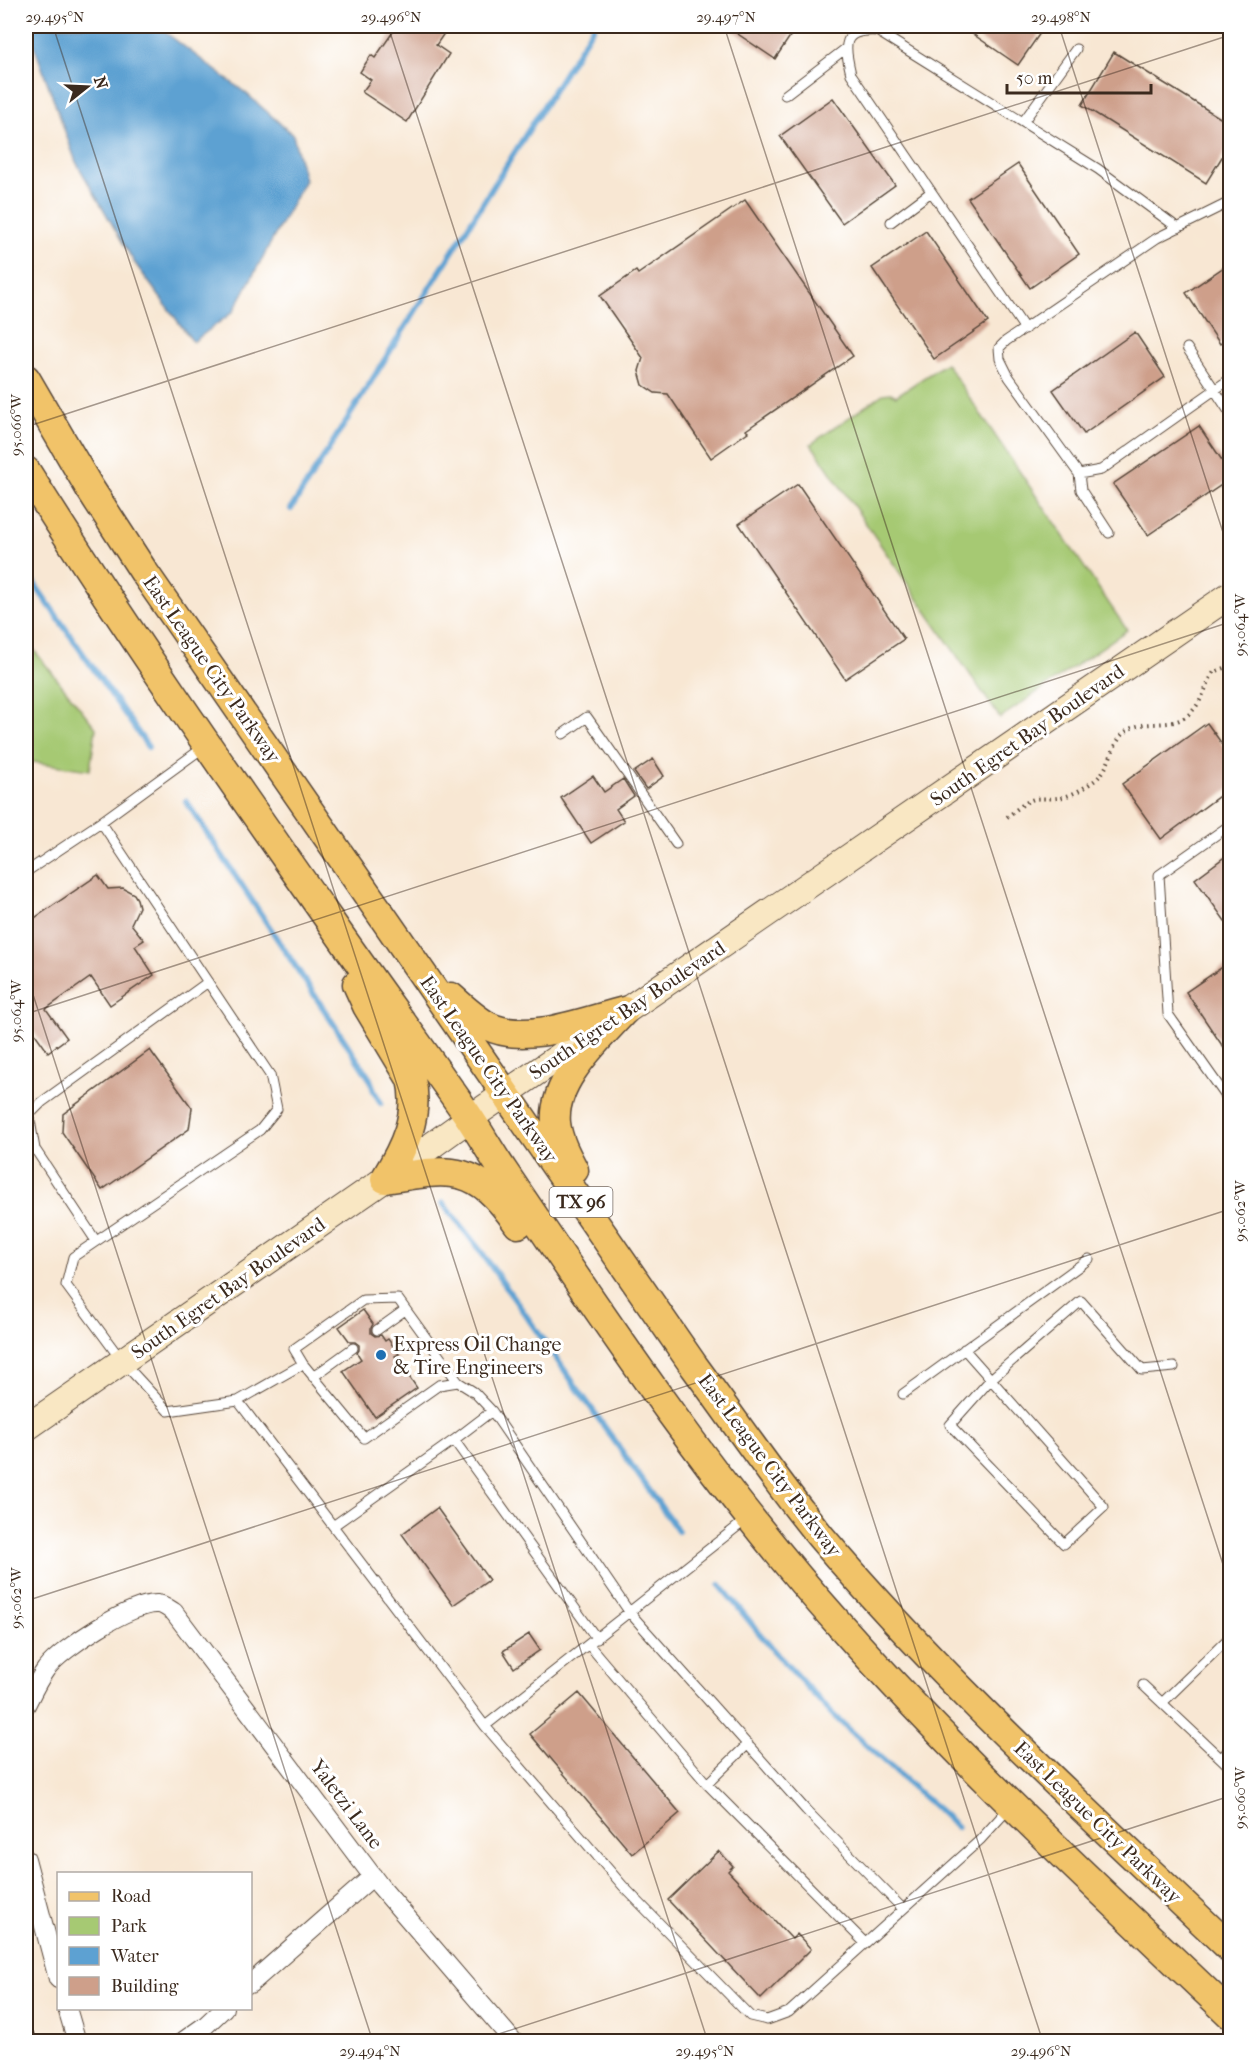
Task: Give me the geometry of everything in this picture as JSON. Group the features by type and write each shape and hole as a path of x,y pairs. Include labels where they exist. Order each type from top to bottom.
{"main road":[{"name":"East League City Parkway","path":"26,379 89,487 144,572 507,1092 707,1384 787,1493 822,1537 895,1620 984,1713 1230,1948"},
{"name":"TX 96","path":"26,471 85,566 330,921 470,1118 501,1167 653,1388 749,1517 844,1630 928,1722 1230,2014"},
{"name":"South Egret Bay Boulevard","path":"26,1428 624,1011 1227,606"},
{"path":"330,921 367,1006 411,1078 414,1091 415,1103 411,1124 400,1154 385,1179"},
{"path":"428,980 487,1025 504,1032 527,1034 546,1031 624,1011"},
{"path":"603,1235 559,1139 556,1121 562,1090 574,1066 624,1011"},
{"path":"385,1179 448,1172 472,1178 495,1194 573,1304 614,1357 653,1388"}],"street":[{"name":"Yaletzi Lane","path":"26,1705 47,1667 103,1624 143,1605 159,1604 174,1612 373,1876 514,2042"},
{"path":"26,1859 57,1975"},
{"path":"252,1982 373,1876"},
{"path":"68,2010 77,2042"},
{"path":"182,2042 222,2010"}],"lane":[{"path":"1025,328 850,74 845,49 846,41 854,29 877,31 1098,169 1178,228"},
{"path":"785,95 845,49"},
{"path":"1023,122 1076,49"},
{"path":"891,222 931,192"},
{"path":"1109,533 1081,490 1079,474 1009,377 1000,358 999,348 1157,238 1230,202"},
{"path":"1187,348 1230,413"},
{"path":"1079,474 1101,470 1230,379"},
{"path":"563,734 587,717 676,844"},
{"path":"26,872 101,822 208,744"},
{"path":"101,822 270,1075 277,1109 260,1130 73,1257 66,1285 122,1361 168,1410 238,1401 303,1364"},
{"path":"1230,825 1159,875 1168,1014 1230,1102"},
{"path":"96,1241 35,1149 29,1115 42,1102 208,982"},
{"path":"903,1394 1089,1259"},
{"path":"458,1382 439,1385 364,1438 294,1350 363,1300 398,1299 458,1382 474,1392 492,1412 630,1613 806,1809 903,1909"},
{"path":"964,1350 991,1379 1104,1507 1064,1544 951,1425 991,1379 1081,1301 1142,1370 1174,1366"},
{"path":"377,1330 405,1310"},
{"path":"314,1377 353,1348"},
{"path":"238,1401 485,1726 622,1886 750,2016 767,2020 789,2012 980,1840 1013,1805"},
{"path":"333,1526 492,1412"},
{"path":"454,1440 593,1642 707,1784 865,1943"},
{"path":"485,1726 749,1517"},
{"path":"1162,1703 1230,1637"},
{"path":"1143,1685 1230,1767"},
{"path":"707,1784 748,1744"},
{"path":"1221,1758 1230,1748"}],"path":[{"path":"1007,817 1033,800 1064,797 1092,782 1105,770 1116,744 1128,730 1140,726 1168,724 1182,719 1196,707 1214,672 1230,666"}],"green space":[{"path":"946,363 1127,630 1000,718 811,444 883,394 891,393 896,396"},
{"path":"26,640 96,728 90,770 26,761"}],"water":[{"path":"27,26 157,26 247,94 293,135 305,180 233,312 193,342 134,262 76,162"}],"building":[{"path":"397,26 449,26 436,45 449,54 407,122 362,92 371,80 360,72 371,55 375,58"},
{"path":"726,26 797,26 775,59"},
{"path":"961,26 1045,26 1018,65"},
{"path":"1114,52 1230,124 1230,144 1206,183 1082,105"},
{"path":"833,98 895,185 842,223 780,136"},
{"path":"1018,164 1079,254 1030,288 968,198"},
{"path":"745,200 853,356 746,430 748,432 711,458 668,394 655,393 643,385 639,371 643,358 600,296 636,271 638,274"},
{"path":"926,231 988,322 934,359 872,268"},
{"path":"1230,263 1230,337 1220,344 1186,293"},
{"path":"1135,332 1165,377 1084,434 1053,390"},
{"path":"1199,426 1230,472 1230,479 1148,535 1113,484"},
{"path":"798,484 904,639 845,679 739,524"},
{"path":"1207,723 1230,755 1230,788 1161,839 1122,784"},
{"path":"653,759 664,776 646,789 634,772"},
{"path":"593,776 604,792 623,779 634,796 616,809 624,821 591,843 561,798"},
{"path":"1230,853 1230,928 1195,879"},
{"path":"98,875 108,889 123,888 134,894 137,899 139,907 131,924 144,940 135,946 154,975 110,1005 91,977 46,1009 67,1038 48,1052 26,1021 26,924"},
{"path":"1230,962 1230,1057 1186,992"},
{"path":"150,1050 192,1108 189,1129 102,1190 62,1132 63,1114"},
{"path":"363,1310 373,1324 371,1333 375,1336 381,1335 385,1341 388,1339 399,1354 395,1356 417,1388 375,1417 343,1371 361,1359 357,1353 359,1345 350,1342 339,1327"},
{"path":"437,1508 489,1580 453,1605 402,1534"},
{"path":"529,1634 540,1650 514,1668 503,1651"},
{"path":"579,1693 680,1813 632,1854 530,1734"},
{"path":"719,1851 733,1866 728,1871 792,1939 797,1934 811,1949 761,1999 668,1900"}],"waterway":[{"path":"291,509 594,26"},
{"path":"26,572 148,747"},
{"path":"186,801 370,1079 381,1103"},
{"path":"443,1203 479,1249 678,1531"},
{"path":"720,1585 774,1651 832,1714 957,1827"}],"place":[{"name":"Express Oil Change & Tire Engineers","path":"381,1355"}]}
